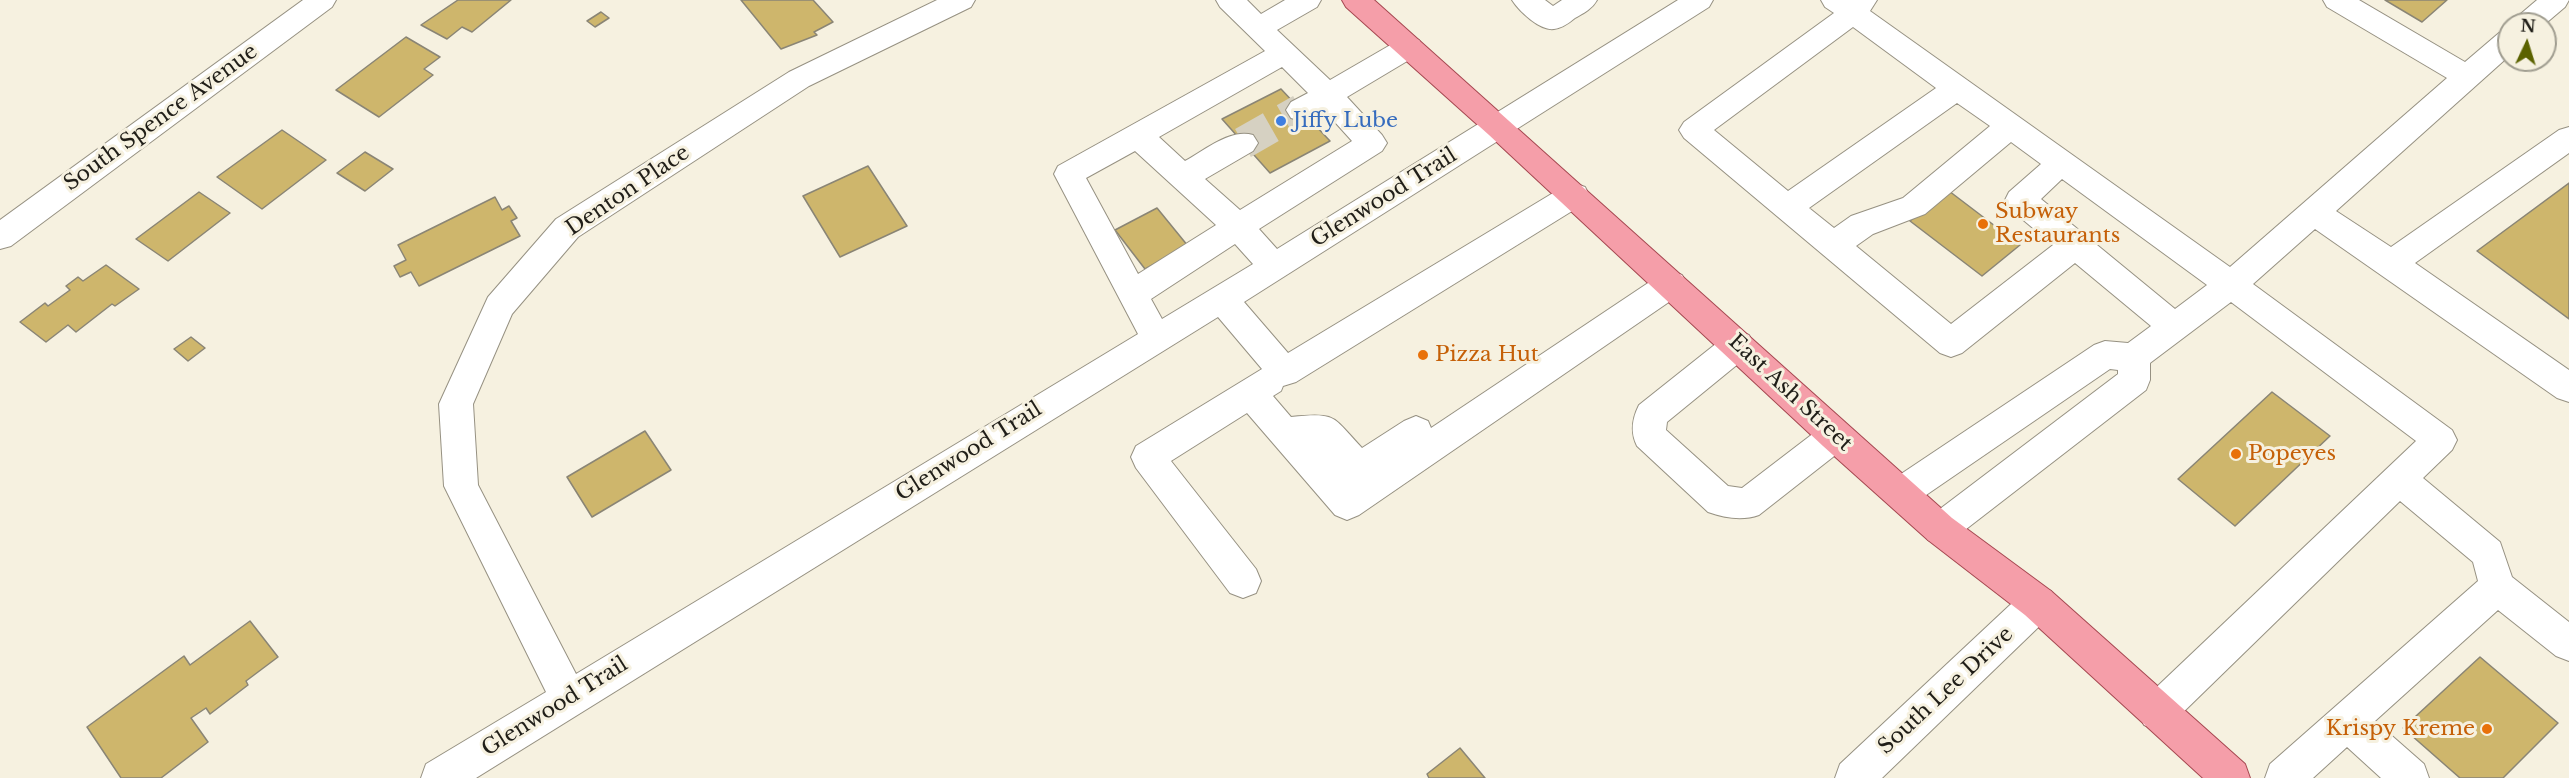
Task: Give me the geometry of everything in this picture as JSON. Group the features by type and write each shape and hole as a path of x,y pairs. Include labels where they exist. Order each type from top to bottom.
{"main road":[{"name":"East Ash Street","path":"1356,0 1574,195 1835,436 1940,529 2038,603 2231,778"}],"street":[{"name":"South Spence Avenue","path":"0,237 322,0"},
{"name":"Denton Place","path":"569,699 460,486 456,404 499,306 567,228 799,79 961,0"},
{"path":"1133,294 1372,143 1328,95 1230,0"},
{"path":"1258,28 1307,0"},
{"path":"1526,0 1552,20 1583,0"},
{"name":"Glenwood Trail","path":"440,778 1222,299 1700,0"},
{"path":"2337,0 2467,77"},
{"path":"2540,12 2554,0"},
{"path":"2075,245 1951,343 1694,130 1850,4 1957,88 2231,285 2440,440 2157,712"},
{"path":"1301,110 1409,47"},
{"path":"1901,493 2105,355 2134,357 2175,327 2231,285 2497,51"},
{"path":"1156,338 1069,174 1285,53"},
{"path":"1787,208 1957,88"},
{"path":"1833,246 1862,225 1914,206 2010,126"},
{"path":"1138,136 1238,227 1274,266"},
{"path":"2391,263 2569,138"},
{"path":"1183,177 1243,143"},
{"path":"2061,162 2019,200 2175,327"},
{"path":"1243,581 1148,457 1574,195"},
{"path":"2314,212 2569,388"},
{"path":"1250,393 1284,432 1322,428 1359,468 1506,372 1534,377 1671,284"},
{"path":"1222,299 1284,372"},
{"path":"1738,345 1651,415 1649,436 1720,501 1746,504 1835,436"},
{"path":"1940,529 2134,380 2134,357"},
{"path":"2399,479 2488,553 2497,587 2569,644"},
{"path":"2284,778 2497,587"},
{"name":"South Lee Drive","path":"1854,778 2038,603"},
{"path":"2346,722 2410,778"}],"building":[{"path":"458,0 511,0 472,32 462,27 447,39 421,25"},
{"path":"741,0 813,0 833,22 814,32 817,35 781,49"},
{"path":"2385,0 2447,0 2422,22"},
{"path":"601,12 609,18 595,27 587,21"},
{"path":"406,37 440,57 424,69 433,75 379,117 336,90"},
{"path":"1281,89 1330,141 1270,173 1222,119"},
{"path":"282,130 326,160 262,209 217,177"},
{"path":"365,152 393,169 365,191 337,173"},
{"path":"868,166 907,226 840,257 803,196"},
{"path":"2569,183 2569,319 2477,251"},
{"path":"1949,191 2020,245 1982,276 1910,221"},
{"path":"199,192 230,213 168,261 136,239"},
{"path":"495,197 502,210 509,206 517,218 511,221 520,236 419,286 411,272 400,277 394,266 406,260 398,245"},
{"path":"1157,208 1188,246 1145,269 1115,230"},
{"path":"106,265 139,289 115,306 112,304 76,332 68,325 46,342 20,322 45,303 48,306 70,290 66,286 78,277 83,281"},
{"path":"191,337 205,348 188,361 174,349"},
{"path":"2272,392 2330,436 2235,526 2178,479"},
{"path":"645,431 671,470 592,517 567,477"},
{"path":"250,621 278,657 246,681 248,685 210,714 206,708 191,718 208,742 161,778 121,778 87,727 184,656 190,665"},
{"path":"2480,657 2558,723 2503,778 2460,778 2403,728"},
{"path":"1460,748 1485,778 1429,778 1427,774"}],"tunnel":[{"path":"1243,143 1301,110"}],"place":[{"name":"Jiffy Lube","path":"1281,121"},
{"name":"Subway Restaurants","path":"1983,224"},
{"name":"Pizza Hut","path":"1423,355"},
{"name":"Popeyes","path":"2236,454"},
{"name":"Krispy Kreme","path":"2487,729"}]}
